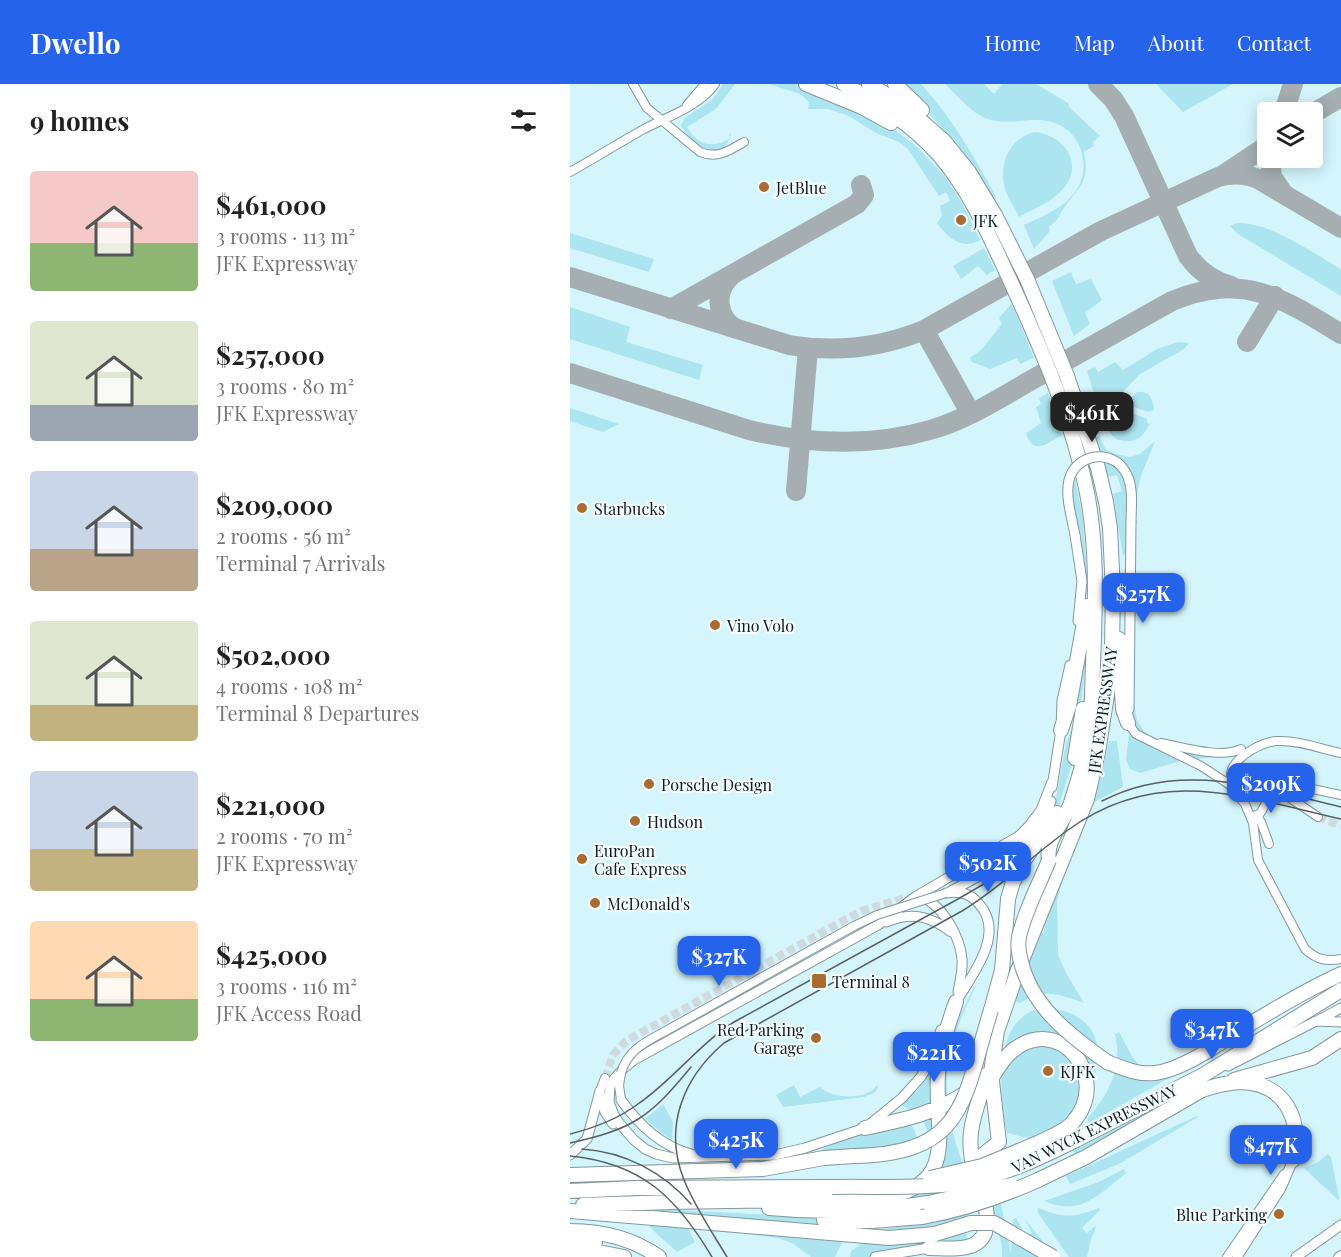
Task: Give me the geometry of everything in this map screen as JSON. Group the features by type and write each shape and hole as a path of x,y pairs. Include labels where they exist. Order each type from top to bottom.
{"highway":[{"path":"806,84 871,111 904,131 943,168 974,208"},
{"name":"JFK EXPRESSWAY","path":"844,84 890,112 920,136 946,164 974,208 1018,297 1057,393 1087,492 1093,530 1095,617 1090,734 1077,799 1048,855 1019,939 1019,955 1028,984 1045,1010 1078,1042 1107,1062 1131,1072 1155,1073 1202,1053 1316,985 1341,974"},
{"name":"JFK EXPRESSWAY","path":"869,84 913,113 952,150 982,192 1006,237 1038,304 1067,376 1092,449 1106,502 1111,541 1113,592 1109,682 1092,782 1017,970 997,1031 990,1073 999,1142 973,1163"},
{"path":"895,84 924,112 952,150"},
{"path":"1060,730 1069,706 1078,665 1094,557"},
{"path":"1113,592 1120,651 1123,709 1128,723"},
{"path":"570,1175 763,1169 824,1158 887,1155 904,1152 931,1139 946,1125 959,1109 968,1091 991,1010 1002,970 1008,899 1013,882 1025,859 1058,811 1068,787 1084,705 1095,617"},
{"name":"VAN WYCK EXPRESSWAY","path":"570,1191 628,1188 939,1185 974,1180 1017,1167 1205,1074 1341,990"},
{"path":"665,1202 876,1199 902,1194 918,1185 933,1169 940,1151 939,1066 956,1002"},
{"path":"865,1128 914,1118 959,1098 978,1085 1022,1045 1033,1040 1046,1039 1064,1045 1078,1057 1086,1076 1082,1108 1074,1122 1028,1148 982,1166 945,1176 879,1186"},
{"name":"VAN WYCK EXPRESSWAY","path":"570,1206 665,1202 849,1211 928,1203 1038,1180 1086,1157 1202,1090 1312,1058 1341,1039"},
{"path":"929,1248 967,1247 974,1245 985,1233 987,1211 970,1151 971,1126 990,1073"},
{"path":"1223,1084 1241,1082 1260,1086 1278,1095 1290,1109 1296,1127 1298,1143 1293,1160"},
{"path":"778,1209 835,1221 922,1217 971,1207 1038,1180"},
{"path":"570,1211 889,1238 935,1234 971,1223 984,1222 1004,1227 1053,1257"},
{"path":"570,1231 600,1233 622,1238 646,1248 659,1257"},
{"path":"570,1241 593,1241 623,1247 642,1257"},
{"path":"570,1251 599,1252 624,1257"}],"street":[{"path":"633,84 647,108 704,154 720,154 744,142"},
{"path":"687,106 705,84"},
{"path":"570,172 702,98 715,84"},
{"path":"946,893 994,868 1017,851 1037,830 1051,801 1062,701 1081,597 1081,573 1069,499 1069,481 1071,473 1079,464 1094,457 1102,456 1114,460 1126,472 1131,488 1128,723 1136,734 1201,766 1230,785 1258,817 1269,844"},
{"path":"1149,741 1220,753 1233,753 1241,749"},
{"path":"1230,785 1234,766 1248,752 1278,741 1341,753"},
{"path":"1230,785 1248,778 1261,778 1341,795"},
{"path":"634,1140 614,1115 609,1102 611,1084 624,1068 640,1056 878,925 913,899 1019,836 1037,815 1052,782"},
{"path":"1258,817 1265,806 1282,796 1290,798 1318,817"},
{"path":"1245,804 1253,823 1258,860 1305,948 1313,956 1321,959 1330,961 1341,959"},
{"path":"600,1091 603,1107 614,1125 651,1152 662,1156 702,1158 780,1154 865,1128 902,1098 929,1064 942,1026 977,965 989,936 987,917 980,904 965,893 946,893 913,899 866,920 639,1047 628,1056 619,1081 621,1100 641,1125 660,1140 680,1151 702,1158"},
{"path":"913,899 926,899 938,908 958,943 963,962 956,1002"},
{"path":"878,925 903,917 923,917 934,920 953,933"},
{"path":"1081,1137 1110,1128 1341,1008"},
{"path":"1316,1021 1341,1022"},
{"path":"570,1155 584,1143 589,1134 605,1078"},
{"path":"1227,1257 1293,1160"},
{"path":"1237,1257 1281,1188 1293,1160"},
{"path":"1296,1257 1341,1225"},
{"path":"875,1257 929,1248"}],"shaded area":[{"path":"570,84 1341,84 1341,1257 570,1257"},
{"path":"723,84 735,84 716,109 687,127 695,138 705,144 716,144 729,139 721,149 706,149 691,139 681,125 686,117 713,99"},
{"path":"769,84 796,84 862,110 894,129 918,148 946,178 962,203 980,240 967,244 961,243 941,228 937,223 942,216 940,206 950,201 946,192 939,196 908,149 899,142 876,133 849,116 828,109 808,109 809,102 800,94"},
{"path":"899,84 921,84 932,97 971,152 996,197 995,200 951,139"},
{"path":"945,84 984,84 994,94 1002,84 1036,84 1068,103 1069,107 1100,136 1093,142 1094,146 1084,152 1086,171 1082,183 1057,220 1049,226 1050,231 1034,249 1024,225 1061,206 1078,187 1084,165 1078,143 1072,134 1052,122 1036,120 1004,122 982,117"},
{"path":"1156,84 1233,84 1183,112"},
{"path":"1035,132 1045,134 1062,145 1068,152 1072,170 1059,194 1019,217 1006,192 1004,164 1007,155 1018,140"},
{"path":"1237,223 1250,224 1277,233 1341,269 1341,296 1238,234 1230,226"},
{"path":"570,233 654,259 649,272 570,248"},
{"path":"984,248 995,270 987,275 978,266 961,279 953,266"},
{"path":"1071,272 1076,284 1091,279 1102,300 1085,313 1090,324 1074,336 1052,281"},
{"path":"1012,303 1034,358 1020,364 1017,358 990,369 972,362 970,358 982,349 1002,324 999,318"},
{"path":"570,307 630,327 626,342 703,365 699,380 570,339"},
{"path":"1178,342 1189,343 1184,349 1140,374 1103,412 1109,421 1137,392 1148,394 1152,399 1154,410 1148,412 1129,405 1127,411 1147,419 1147,423 1150,424 1144,434 1132,441 1117,439 1110,433 1102,416 1087,371 1095,367 1098,372 1115,362 1123,370 1157,349"},
{"path":"1048,393 1062,435 1041,446 1036,446 1032,444 1026,433 1041,423 1036,407 1041,404 1039,398"},
{"path":"570,408 619,424 603,432 570,421"},
{"path":"1099,436 1106,450 1130,457 1140,454 1155,441 1137,493 1134,566 1127,553 1123,556 1113,494 1122,491 1117,475 1107,477 1096,437"},
{"path":"1072,464 1083,519 1087,574 1085,574 1080,535 1073,536 1065,499 1065,481"},
{"path":"1087,649 1073,760 1051,832 1049,819 1055,804 1066,743 1077,714 1073,713"},
{"path":"1133,698 1137,720 1154,740 1229,755 1181,761 1140,773 1130,769 1126,760"},
{"path":"1109,741 1117,741 1123,787 1094,802"},
{"path":"1068,856 1057,902 1058,955 1084,1003 1060,995 1045,994 1020,1003 1015,1001 1041,932 1044,933 1045,922"},
{"path":"976,986 953,1042 947,1076 949,1114 969,1189 966,1244 925,1243 885,1257 850,1257 851,1251 882,1229 920,1224 885,1205 923,1190 935,1177 942,1162 946,1129 945,1059 957,1022"},
{"path":"1341,1002 1341,1007 1075,1154 1071,1148"},
{"path":"1046,1008 1073,1015 1090,1028 1097,1046 1096,1067 1089,1088 1076,1109 1059,1125 1039,1137 1023,1137 1007,1133 1001,1084 1005,1049 1010,1033 1019,1020 1032,1011"},
{"path":"1119,1032 1133,1058 1143,1069 1171,1077 1089,1123 1087,1119 1102,1100 1112,1080 1117,1058 1115,1034"},
{"path":"932,1070 935,1131 928,1136 922,1120 900,1104 917,1091"},
{"path":"794,1085 800,1097 820,1087 841,1096 858,1096 866,1094 877,1085 878,1088 874,1093 864,1097 783,1107 776,1095"},
{"path":"663,1104 673,1122 672,1141 645,1119"},
{"path":"890,1115 901,1117 910,1123 915,1131 917,1142 910,1146 815,1153 850,1136 877,1119"},
{"path":"1197,1116 1119,1164 1070,1184 1066,1176"},
{"path":"1328,1154 1331,1157 1338,1200 1304,1168 1318,1162"},
{"path":"1124,1169 1126,1173 1098,1195 1079,1205 1057,1205 1044,1201 1099,1182"},
{"path":"991,1194 1000,1200 1011,1254 1013,1219 1016,1218 1026,1236 1032,1233 1025,1219 1055,1257 1002,1257 1002,1245"},
{"path":"1038,1208 1068,1216 1099,1208 1100,1210 1082,1228 1087,1233 1095,1226 1096,1228 1087,1257 1069,1257 1038,1213"},
{"path":"635,1210 864,1217 865,1223 847,1237 835,1257 811,1257 792,1243 778,1238"},
{"path":"648,1224 687,1226 695,1242 677,1252"}],"taxiway":[{"path":"1098,84 1113,99 1124,116 1188,256 1207,275 1231,286"},
{"path":"1287,102 1293,84"},
{"path":"1323,108 1341,97"},
{"path":"1223,175 1257,152"},
{"path":"1271,168 1272,177 1283,193"},
{"path":"570,277 789,345 841,349 874,345 924,330 1101,231 1218,177 1233,174 1258,179 1341,228"},
{"path":"671,309 857,204 864,195 861,185"},
{"path":"731,276 722,289 720,304 724,318 736,329"},
{"path":"570,373 749,430 817,441 862,441 908,435 956,421 1172,301 1197,293 1220,289 1241,289 1261,293 1299,309 1341,334"},
{"path":"1247,342 1275,296"},
{"path":"924,330 971,414"},
{"path":"796,491 808,348"}],"tunnel":[{"path":"1318,817 1341,826"},
{"path":"605,1078 613,1055 626,1041 861,911 905,898"}],"tram line":[{"path":"1102,801 1132,789 1161,782 1191,780 1251,786 1341,807"},
{"path":"727,1257 688,1190 678,1160 676,1141 681,1105 688,1088 698,1072 724,1043 962,911 990,892 1068,830 1102,810 1135,797 1169,792 1236,795 1341,819"},
{"path":"570,1134 606,1122 651,1095 709,1041 734,1022 1008,870"},
{"path":"570,1143 610,1132 639,1118 664,1098 691,1067"},
{"path":"582,1149 613,1154 656,1173 691,1204"},
{"path":"570,1156 618,1166 655,1187 685,1217 712,1257"}],"place":[{"name":"JetBlue","path":"764,187"},
{"name":"JFK","path":"961,220"},
{"name":"Starbucks","path":"582,508"},
{"name":"Vino Volo","path":"715,625"},
{"name":"Porsche Design","path":"649,784"},
{"name":"Hudson","path":"635,821"},
{"name":"EuroPan Cafe Express","path":"582,859"},
{"name":"McDonald's","path":"595,903"},
{"name":"Terminal 8","path":"819,981"},
{"name":"Red Parking Garage","path":"816,1038"},
{"name":"KJFK","path":"1048,1071"},
{"name":"Blue Parking","path":"1279,1214"}]}
